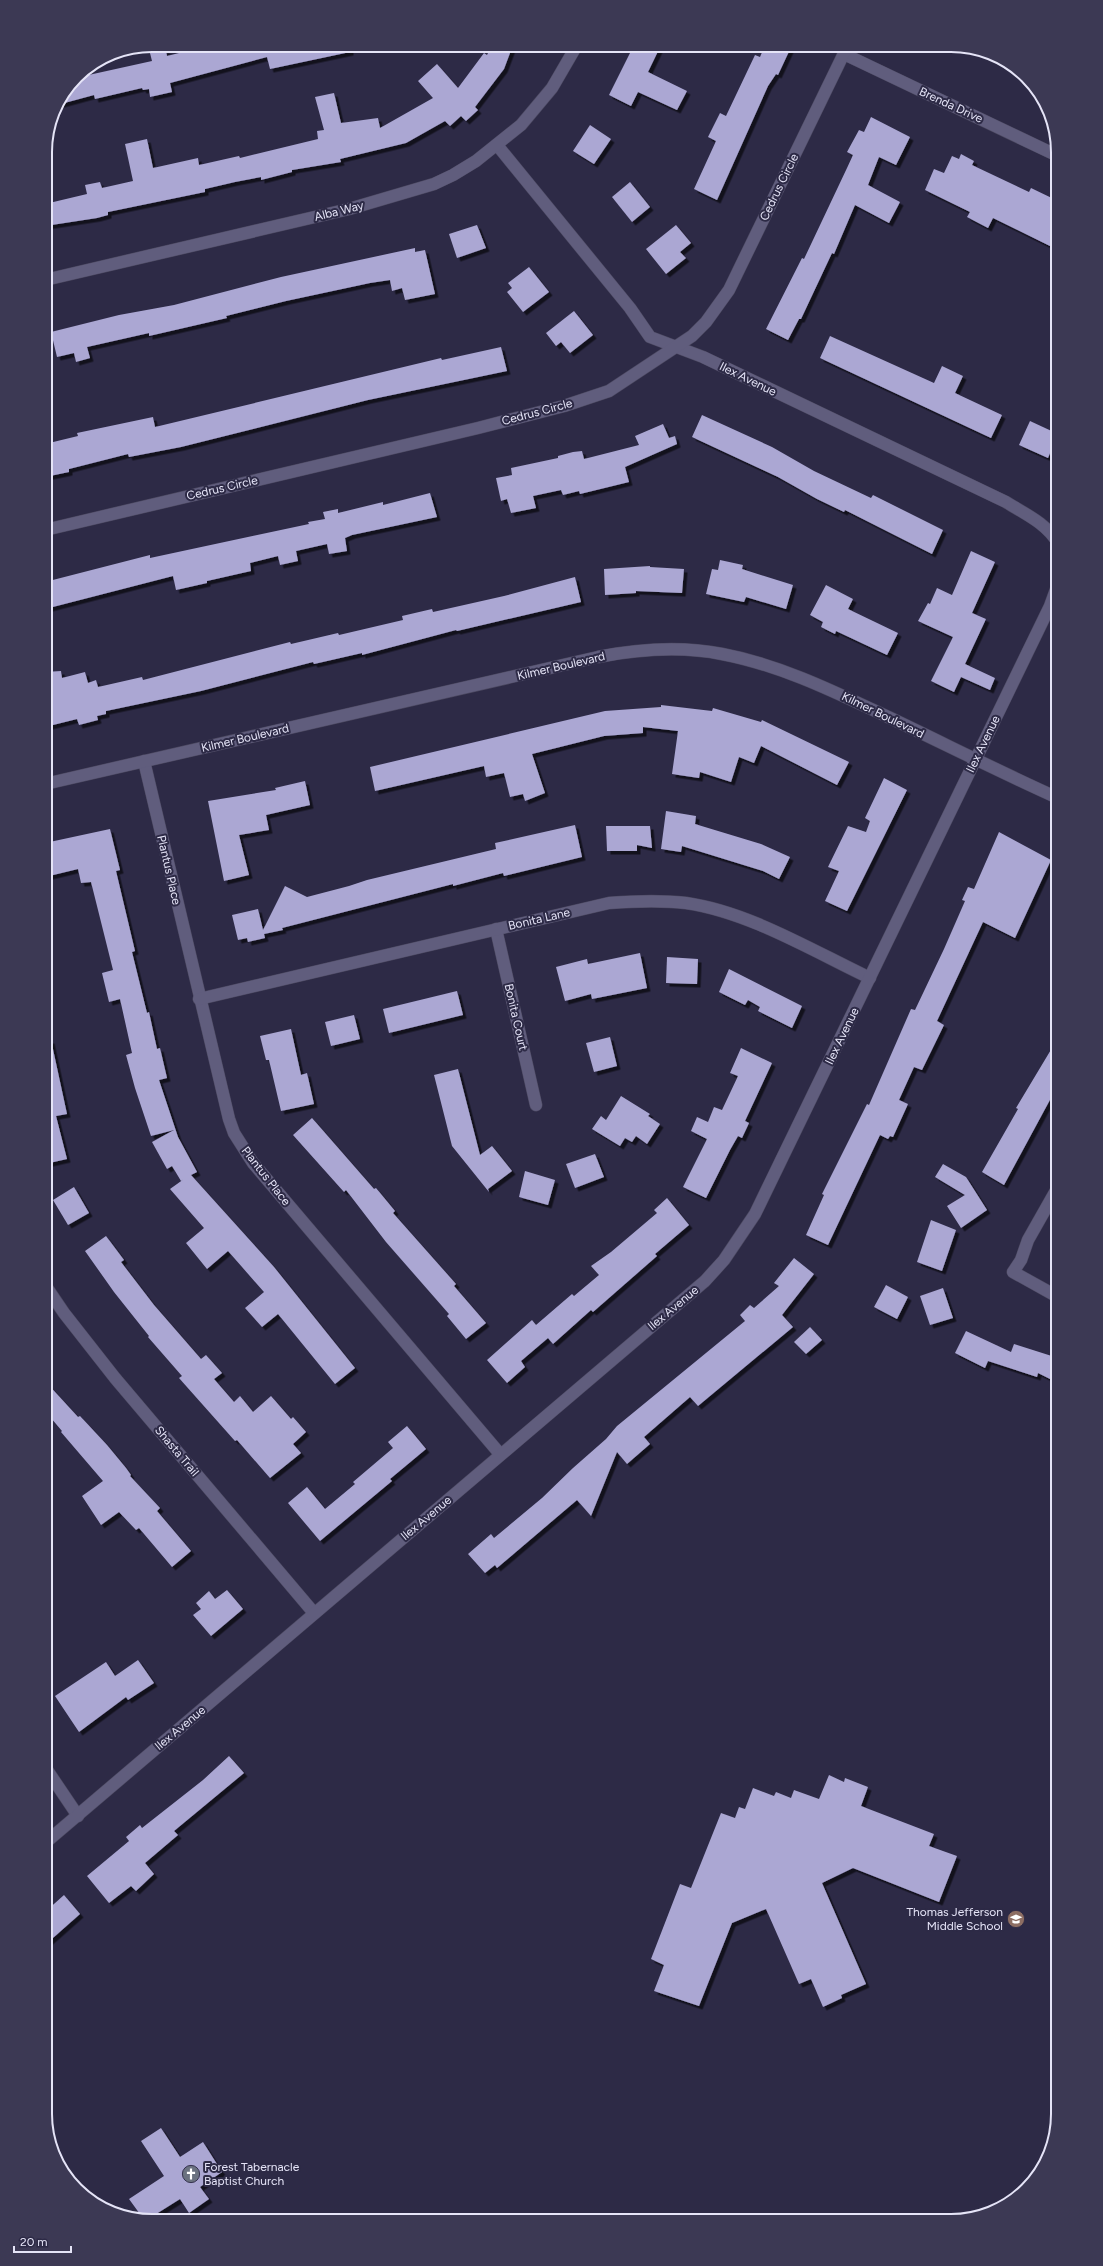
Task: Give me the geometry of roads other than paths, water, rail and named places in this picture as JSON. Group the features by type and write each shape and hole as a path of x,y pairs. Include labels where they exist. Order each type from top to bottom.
{"street":[{"name":"Alba Way","path":"52,278 349,209 415,191 453,175 497,145 521,126 552,88 573,52"},
{"name":"Cedrus Circle","path":"52,528 478,428 564,406 609,391 692,336 706,322 729,290 845,52"},
{"name":"Brenda Drive","path":"850,52 1051,152"},
{"name":"Ilex Avenue","path":"497,145 630,308 650,337 711,361 1006,502 1040,523 1051,532"},
{"name":"Ilex Avenue","path":"52,1837 314,1612 706,1281 724,1260 755,1214 1051,603"},
{"name":"Kilmer Boulevard","path":"52,782 598,657 628,651 686,649 722,654 782,670 824,686 1051,795"},
{"name":"Plantus Place","path":"144,761 199,999 229,1119 244,1151 500,1454"},
{"name":"Bonita Lane","path":"199,999 609,903 648,901 687,904 719,911 769,930 870,978"},
{"name":"Bonita Court","path":"496,929 536,1105"},
{"path":"1051,1199 1028,1240 1021,1260 1013,1272 1051,1293"},
{"name":"Shasta Trail","path":"52,1295 64,1313 116,1378 314,1612"},
{"path":"52,1777 78,1816"}],"place":[{"name":"Thomas Jefferson Middle School","path":"1016,1919"},
{"name":"Forest Tabernacle Baptist Church","path":"191,2174"}]}
